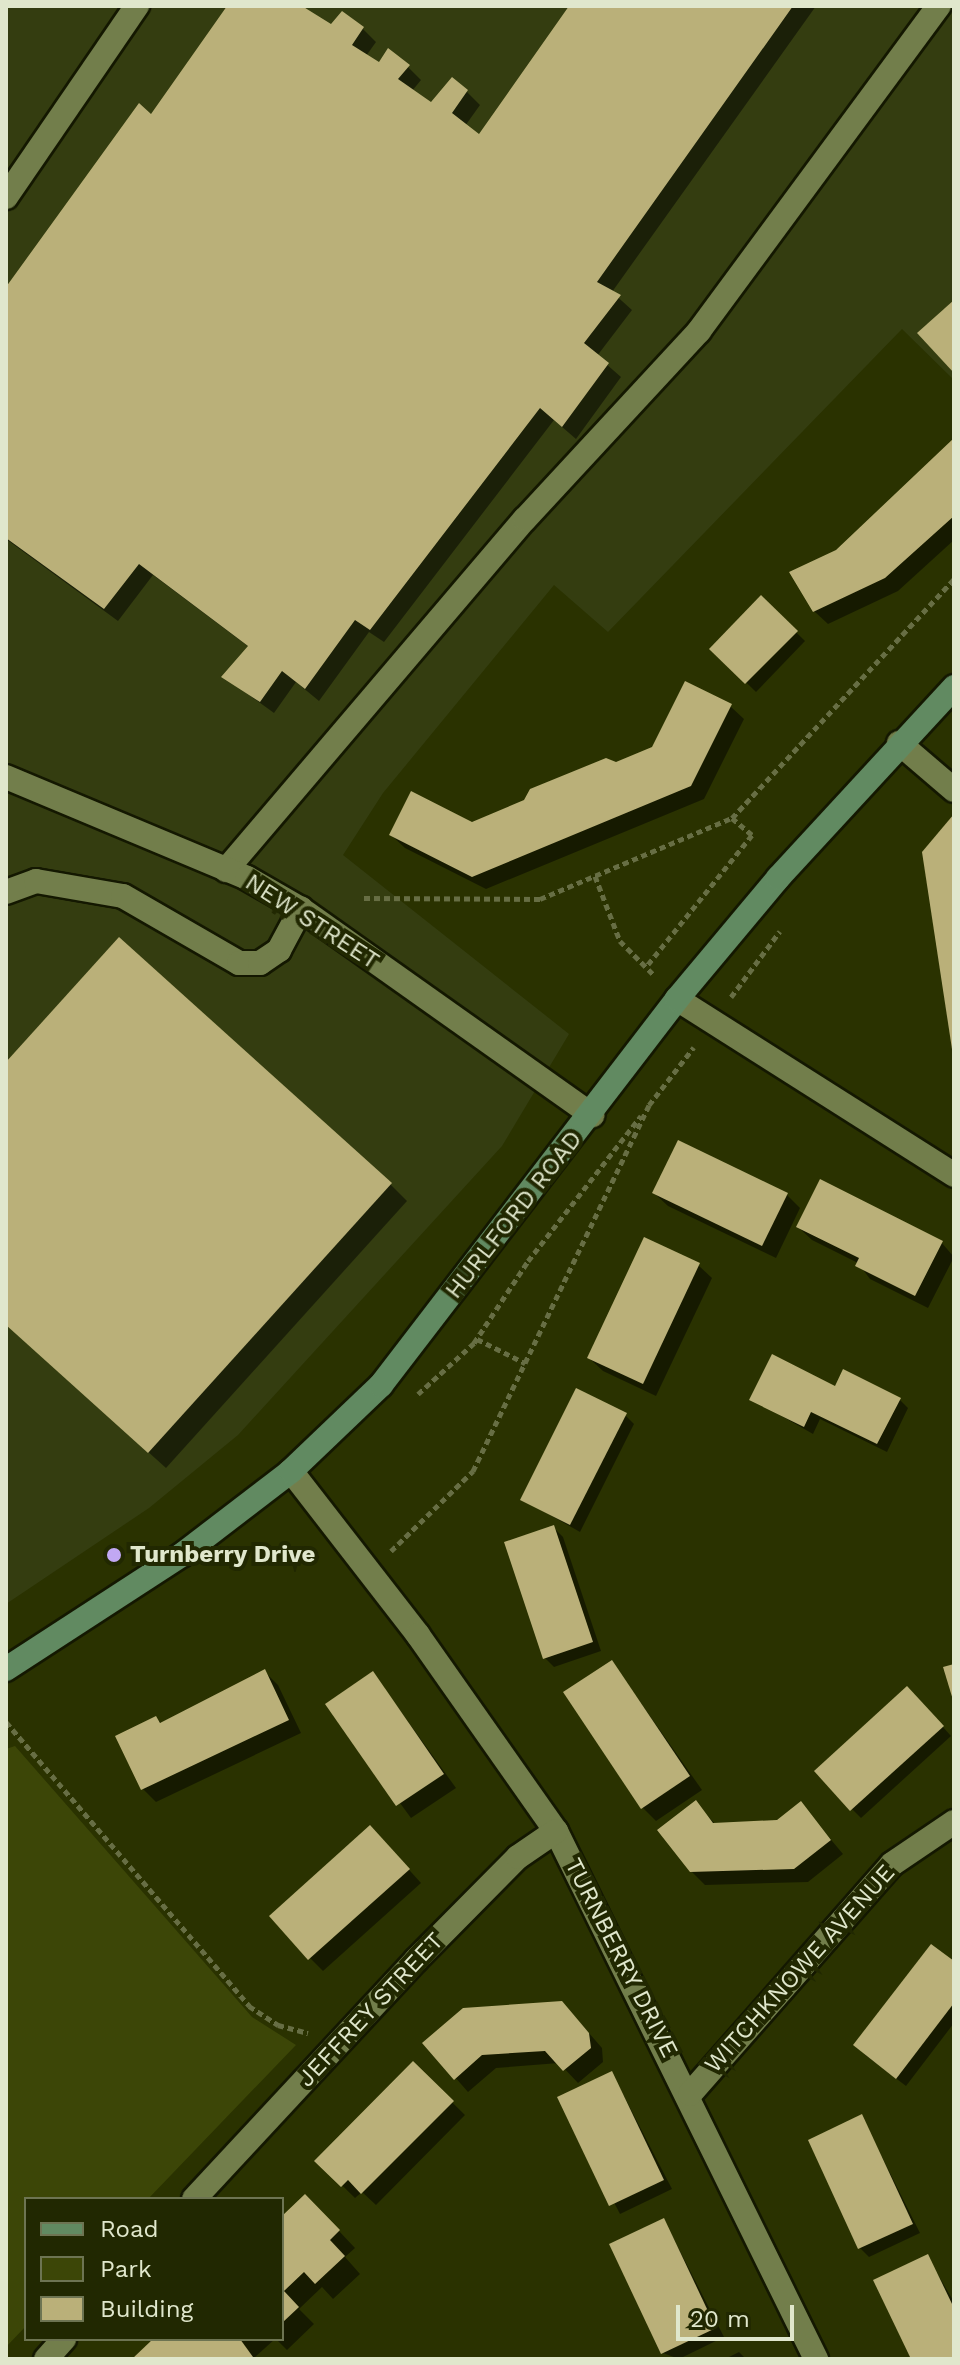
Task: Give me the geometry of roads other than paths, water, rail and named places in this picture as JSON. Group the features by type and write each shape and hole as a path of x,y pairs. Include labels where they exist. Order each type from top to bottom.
{"main road":[{"name":"HURLFORD ROAD","path":"6,1669 183,1554 291,1471 381,1385 592,1115 677,999 899,743 954,687"}],"street":[{"path":"6,197 137,6"},
{"path":"226,870 525,519 699,331 939,6"},
{"path":"899,743 954,790"},
{"name":"NEW STREET","path":"6,777 226,870 301,909 592,1115"},
{"path":"6,892 36,881 123,896 239,963 260,963 279,950 301,909"},
{"path":"677,999 954,1175"},
{"name":"TURNBERRY DRIVE","path":"291,1471 370,1573 556,1831 690,2094 816,2359"},
{"name":"WITCHKNOWE AVENUE","path":"690,2094 892,1864 954,1822"},
{"name":"JEFFREY STREET","path":"196,2197 518,1857 556,1831"},
{"path":"46,2359 62,2341"}],"place":[{"name":"Turnberry Drive","path":"114,1555"}]}
